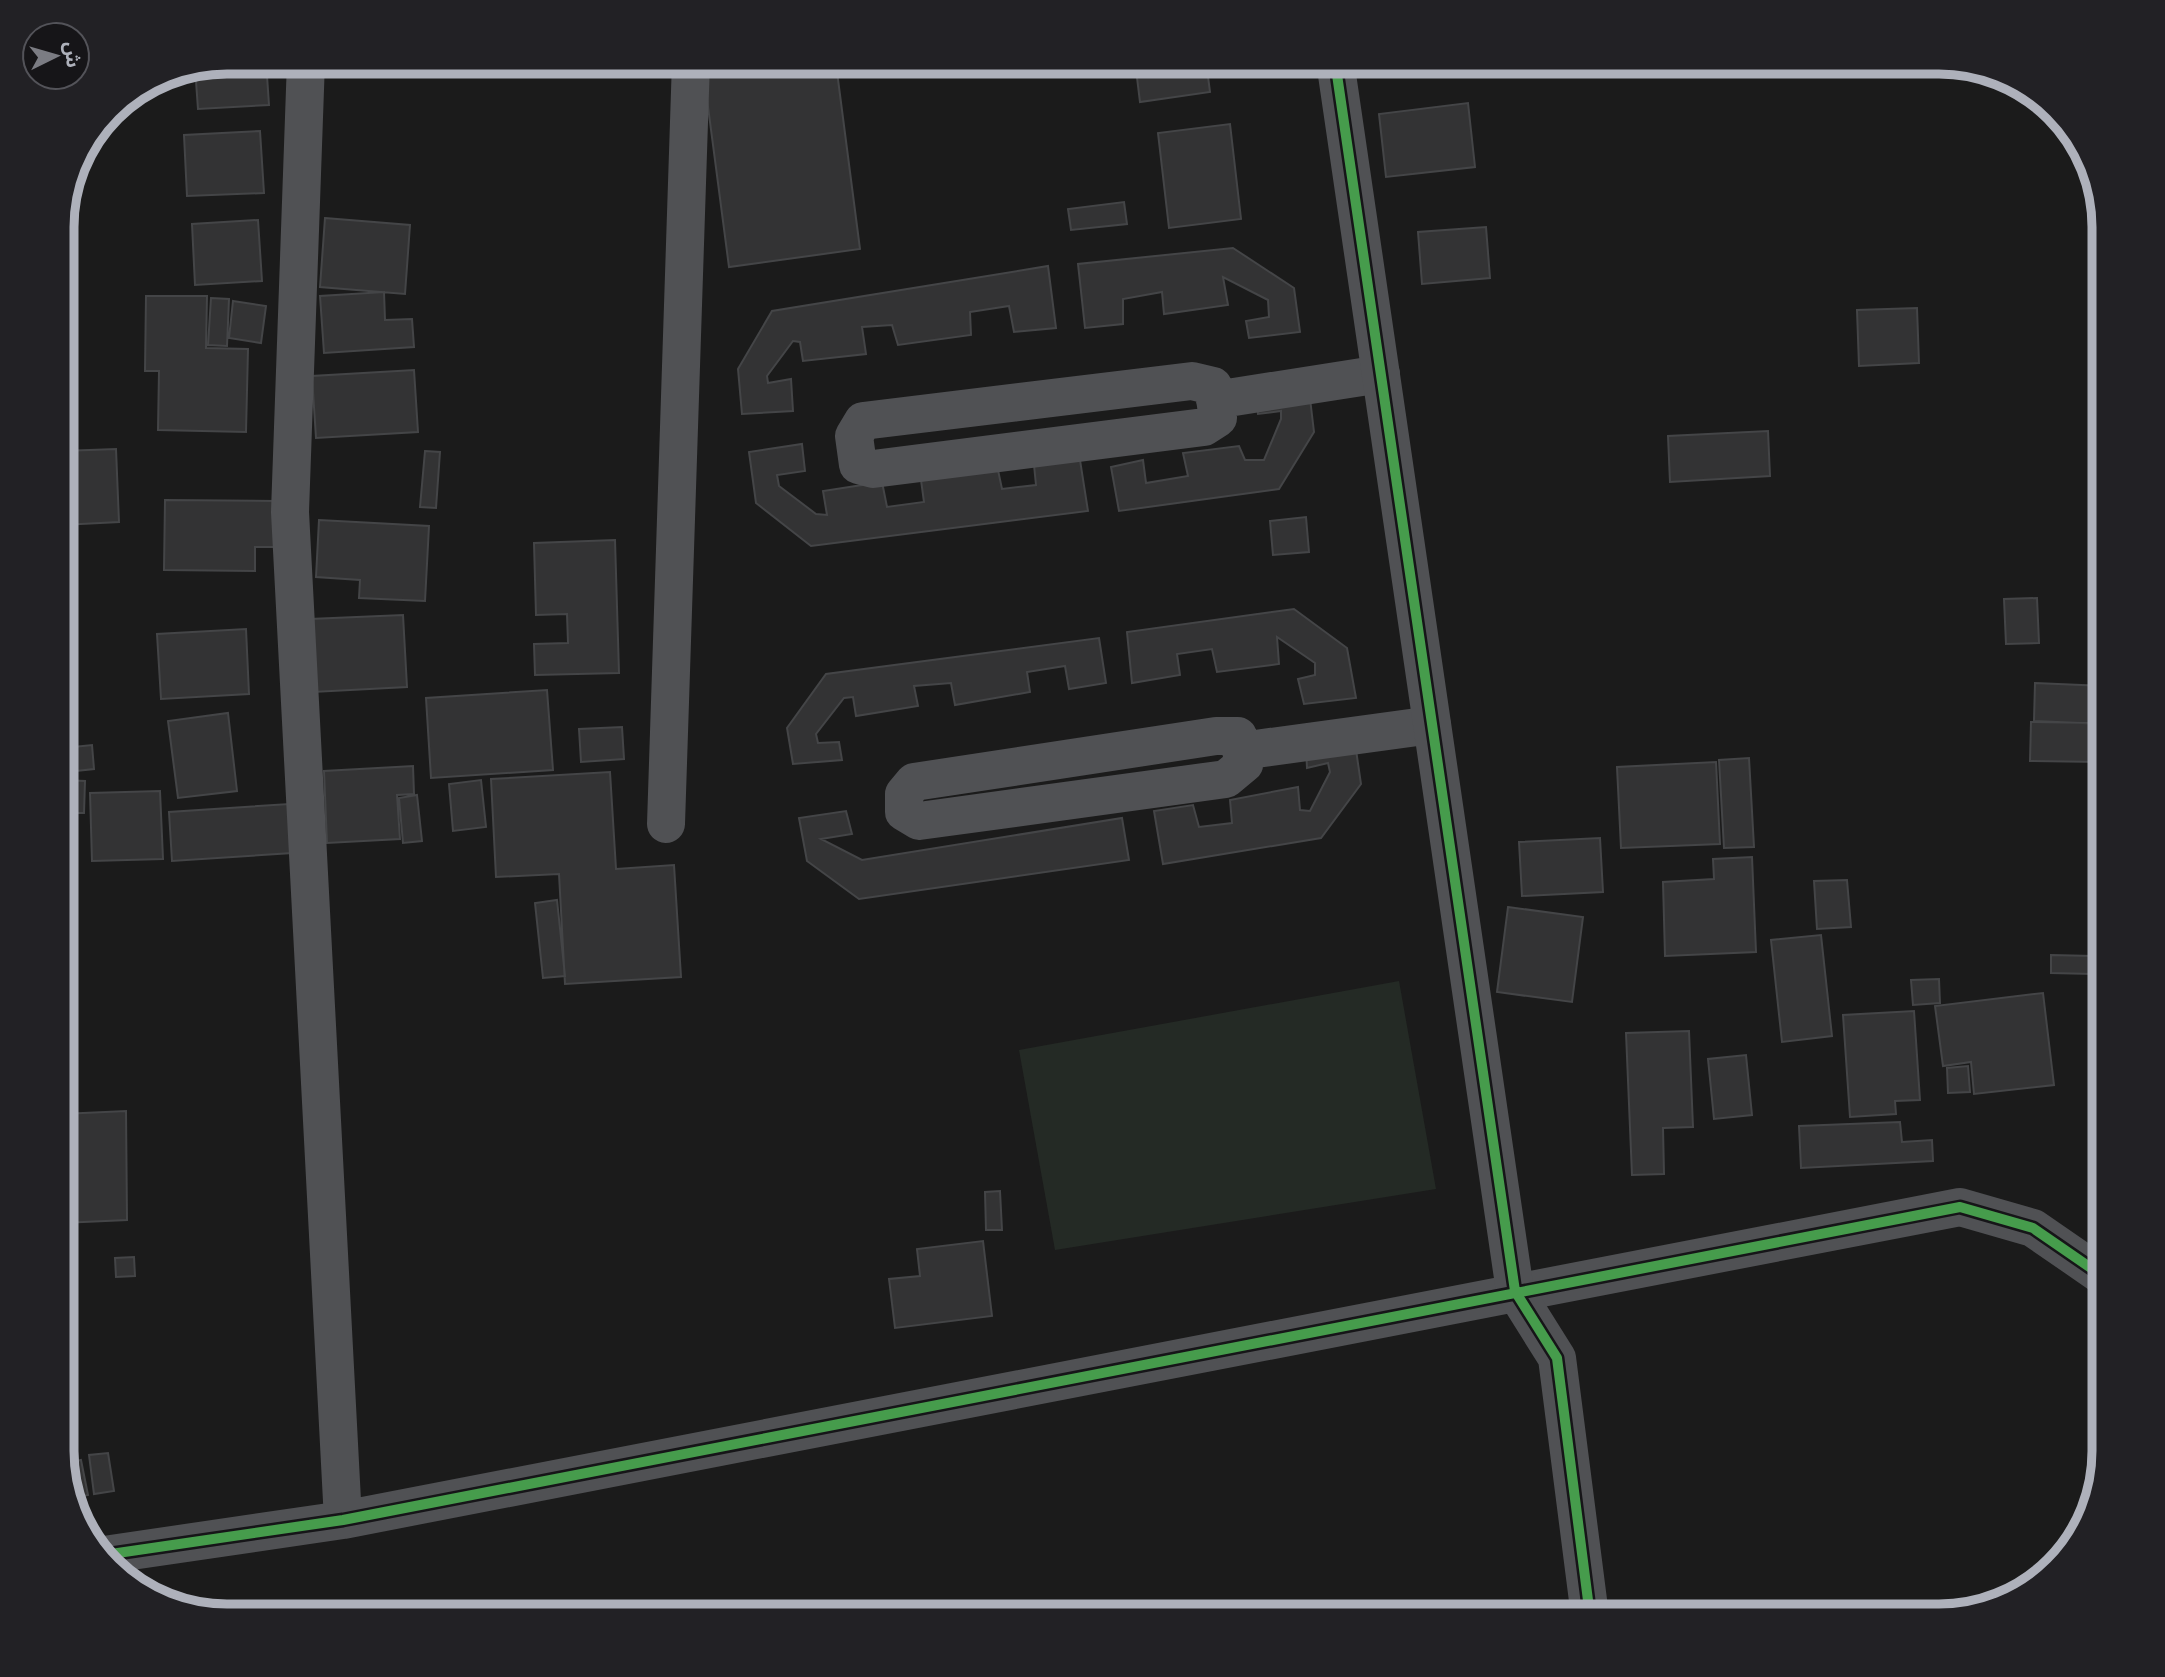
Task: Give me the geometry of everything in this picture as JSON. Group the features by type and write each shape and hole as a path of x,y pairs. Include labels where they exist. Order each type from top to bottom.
{"street":[{"path":"306,74 290,512 343,1520"},
{"path":"666,824 691,74"},
{"path":"1337,74 1515,1292 1557,1358 1588,1604"},
{"path":"1216,400 1381,374"},
{"path":"1192,381 1213,386 1216,400 1218,418 1204,426 873,469 858,465 854,436 863,421 1192,381"},
{"path":"1241,751 1432,725"},
{"path":"1216,736 1238,736 1241,751 1244,764 1226,779 919,821 904,812 904,794 914,782 1216,736"},
{"path":"113,1554 343,1520 1960,1207 2033,1228 2092,1269"}],"shaded area":[{"path":"1399,981 1436,1189 1055,1250 1019,1050"}],"building":[{"path":"267,74 269,105 198,109 196,76"},
{"path":"704,74 837,74 860,249 729,267"},
{"path":"1137,74 1208,74 1210,92 1140,102"},
{"path":"1468,103 1475,167 1386,177 1379,114"},
{"path":"1230,124 1241,219 1169,228 1158,133"},
{"path":"260,131 264,193 187,196 184,135"},
{"path":"1124,202 1127,224 1071,230 1068,209"},
{"path":"325,218 410,225 405,294 320,287"},
{"path":"258,220 262,281 195,285 192,224"},
{"path":"1486,227 1490,278 1422,284 1418,232"},
{"path":"1233,248 1294,288 1300,332 1249,338 1246,321 1269,317 1268,300 1223,277 1228,305 1164,314 1162,292 1123,299 1123,324 1085,328 1078,264"},
{"path":"1048,266 1056,328 1014,332 1009,306 970,312 971,335 898,345 892,325 862,327 866,354 803,361 800,342 793,341 767,376 768,383 791,379 793,411 742,414 738,369 772,311"},
{"path":"384,292 385,320 412,319 414,347 324,353 320,296"},
{"path":"146,296 207,296 206,348 248,349 246,432 158,430 159,371 145,371"},
{"path":"211,298 229,299 227,346 208,345"},
{"path":"233,301 266,306 261,343 229,338"},
{"path":"1917,308 1919,363 1859,366 1857,310"},
{"path":"414,370 418,432 316,438 312,376"},
{"path":"1309,390 1314,432 1279,489 1119,511 1111,467 1143,460 1146,483 1188,476 1183,453 1239,446 1245,460 1264,460 1281,419 1281,411 1258,414 1256,398"},
{"path":"1768,431 1770,476 1670,482 1668,436"},
{"path":"802,444 805,471 777,475 779,486 816,514 827,515 823,491 882,482 887,507 924,502 921,480 998,470 1002,489 1036,485 1034,465 1080,460 1088,511 811,546 756,503 749,452"},
{"path":"116,449 119,522 74,524 74,451"},
{"path":"425,451 440,452 436,508 420,507"},
{"path":"165,500 275,501 275,547 255,547 255,571 164,570"},
{"path":"1306,517 1309,552 1273,555 1270,521"},
{"path":"319,520 429,526 425,601 359,598 360,580 316,577"},
{"path":"615,540 619,673 535,675 534,644 568,643 567,614 536,615 534,543"},
{"path":"2037,598 2039,643 2006,644 2004,599"},
{"path":"1294,609 1347,648 1356,698 1304,704 1298,679 1315,675 1315,663 1277,637 1279,664 1217,672 1212,649 1177,654 1180,675 1132,683 1127,632"},
{"path":"403,615 407,687 313,692 310,619"},
{"path":"246,629 249,694 161,699 157,634"},
{"path":"1099,638 1106,683 1069,689 1065,666 1027,672 1030,692 955,705 951,683 914,686 918,706 856,716 853,697 844,698 816,734 818,743 839,742 842,760 793,764 787,728 826,674"},
{"path":"2035,683 2092,685 2092,723 2034,721"},
{"path":"547,690 553,770 431,778 426,698"},
{"path":"228,713 237,791 178,798 168,721"},
{"path":"2031,722 2092,723 2092,762 2030,761"},
{"path":"622,727 624,759 581,762 579,729"},
{"path":"1355,743 1361,784 1321,838 1163,864 1154,811 1193,805 1199,827 1232,823 1230,800 1298,787 1300,810 1310,811 1330,772 1328,763 1307,768 1306,748"},
{"path":"92,745 94,769 74,771 74,747"},
{"path":"1749,758 1754,847 1724,848 1719,760"},
{"path":"1716,762 1720,844 1621,848 1617,767"},
{"path":"413,766 414,794 397,795 400,839 327,843 324,771"},
{"path":"610,772 616,869 674,865 681,977 565,984 559,874 496,877 491,779"},
{"path":"481,780 486,827 453,831 449,784"},
{"path":"74,781 85,781 84,813 74,813"},
{"path":"160,791 163,859 92,861 90,793"},
{"path":"417,795 422,841 403,843 399,798"},
{"path":"289,804 292,853 172,861 169,812"},
{"path":"846,811 852,834 821,839 862,860 1122,818 1129,860 859,899 807,861 799,818"},
{"path":"1600,838 1603,892 1522,896 1519,842"},
{"path":"1752,857 1756,952 1665,956 1663,882 1714,879 1713,859"},
{"path":"1847,880 1851,927 1817,929 1814,881"},
{"path":"557,900 565,976 543,978 535,903"},
{"path":"1508,907 1583,917 1572,1002 1497,992"},
{"path":"1821,935 1832,1036 1782,1042 1771,940"},
{"path":"2051,955 2092,956 2092,974 2051,973"},
{"path":"1939,979 1940,1003 1913,1005 1911,980"},
{"path":"2043,993 2054,1085 1974,1094 1971,1062 1943,1066 1935,1006"},
{"path":"1914,1011 1920,1100 1895,1101 1896,1114 1850,1117 1843,1015"},
{"path":"1689,1031 1693,1127 1663,1128 1664,1174 1632,1175 1626,1033"},
{"path":"1746,1055 1752,1115 1714,1119 1708,1059"},
{"path":"1968,1066 1970,1092 1948,1093 1947,1068"},
{"path":"126,1111 127,1220 74,1222 74,1113"},
{"path":"1900,1122 1902,1142 1932,1140 1933,1161 1801,1168 1799,1126"},
{"path":"1000,1191 1002,1230 986,1230 985,1192"},
{"path":"983,1241 992,1316 895,1328 889,1279 920,1276 917,1249"},
{"path":"134,1257 135,1276 116,1277 115,1258"},
{"path":"108,1453 114,1491 94,1494 89,1455"},
{"path":"81,1460 88,1495 81,1496 74,1461"}],"cycle path":[{"path":"1337,74 1515,1291 1557,1358 1588,1604"},
{"path":"113,1554 343,1520 1960,1207 2033,1228 2092,1269"}]}
